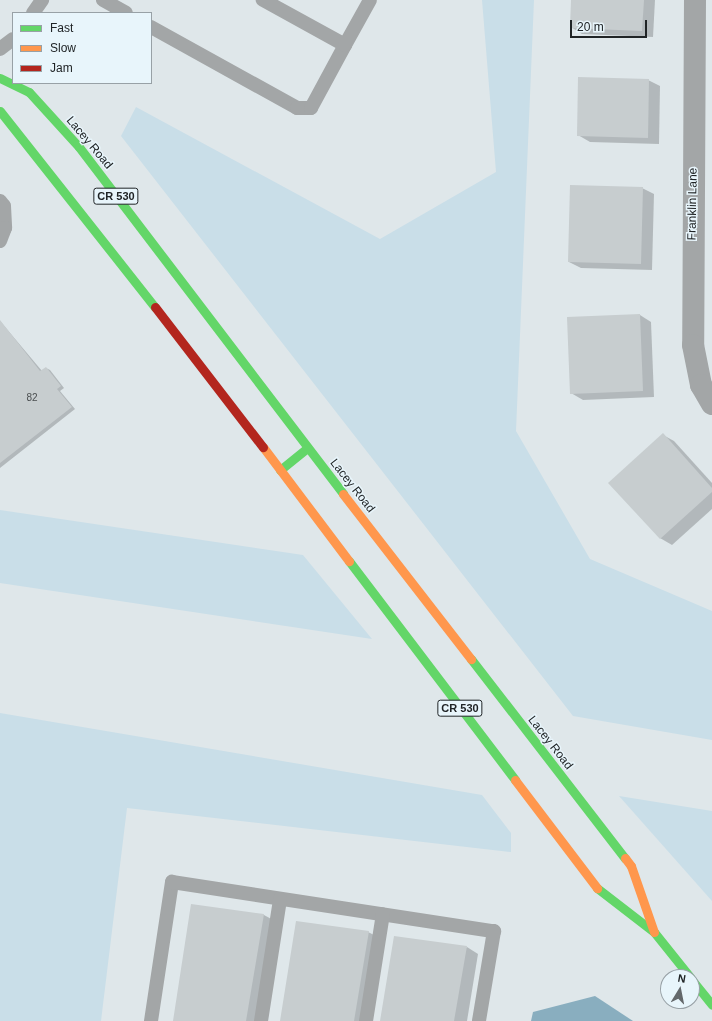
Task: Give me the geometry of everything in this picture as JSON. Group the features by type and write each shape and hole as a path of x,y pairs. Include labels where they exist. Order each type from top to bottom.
{"main road":[{"name":"Lacey Road","path":"0,78 12,84"},
{"name":"Lacey Road","path":"12,84 29,92 79,147 213,332 307,448 631,866 654,932"},
{"name":"Lacey Road","path":"0,111 193,350 280,470 599,891 654,932 684,969"},
{"path":"280,470 307,448"},
{"path":"700,990 712,1005"}],"street":[{"name":"Franklin Lane","path":"695,0 693,345 701,385 712,404"}],"lane":[{"path":"34,12 42,0"},
{"path":"102,0 124,12"},
{"path":"263,0 277,3 345,45"},
{"path":"152,28 297,108 311,108 370,0"},
{"path":"0,49 12,40"},
{"path":"0,201 4,206 5,228 0,241"},
{"path":"151,1021 172,882 494,931 479,1021"},
{"path":"261,1021 280,898"},
{"path":"366,1021 383,914"}],"shaded area":[{"path":"482,0 534,0 516,431 590,559 712,611 712,740 573,716 121,136 136,107 380,239 496,172"},
{"path":"0,510 303,555 372,639 0,583"},
{"path":"0,713 482,795 511,833 511,852 127,808 101,1021 0,1021"},
{"path":"619,796 712,811 712,901"}],"water":[{"path":"595,996 633,1021 531,1021 533,1012"}],"building":[{"path":"571,0 644,0 642,31 570,28"},
{"path":"578,77 649,79 648,138 577,136"},
{"path":"570,185 643,187 641,264 568,262"},
{"path":"640,314 643,391 570,394 567,317"},
{"path":"0,320 40,371 46,367 61,386 57,389 72,407 0,463"},
{"path":"663,433 712,488 712,492 660,539 608,483"},
{"path":"191,904 264,914 246,1021 173,1021"},
{"path":"296,921 369,931 354,1021 280,1021"},
{"path":"394,936 467,946 454,1021 380,1021"}],"traffic: fast":[{"path":"0,78 12,84"},
{"path":"12,84 29,92 79,147 343,494"},
{"path":"0,111 155,307"},
{"path":"280,470 307,448"},
{"path":"349,561 515,780"},
{"path":"471,659 625,858"},
{"path":"597,888 654,932 684,969"},
{"path":"700,990 712,1005"}],"traffic: slow":[{"path":"263,447 349,561"},
{"path":"343,494 471,659"},
{"path":"515,780 597,888"},
{"path":"625,858 631,866 654,932"}],"traffic: jam":[{"path":"155,307 263,447"}]}
